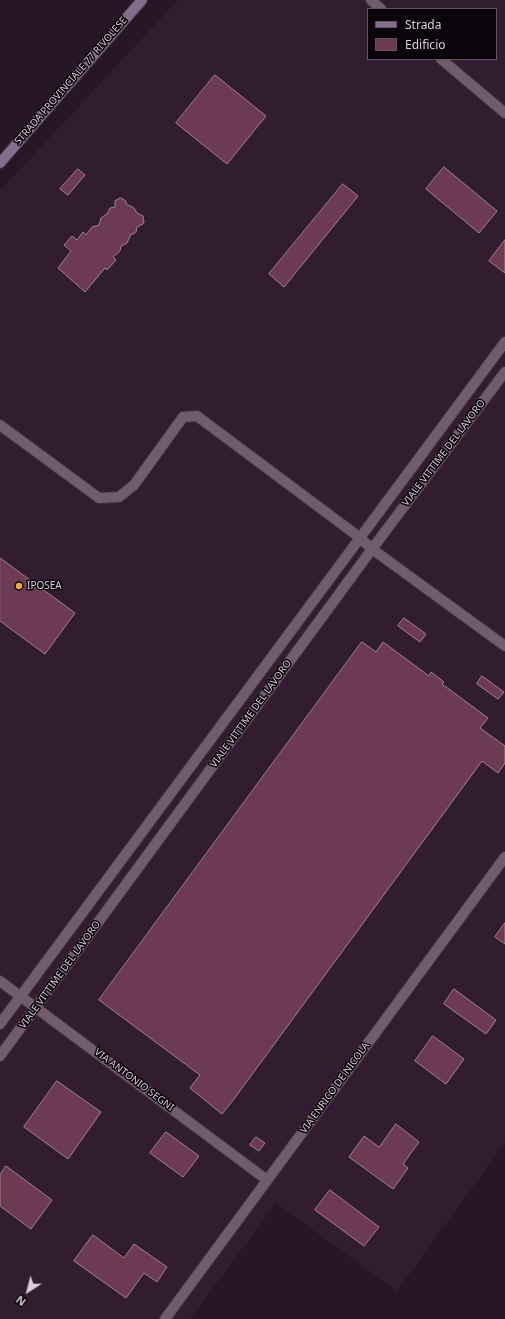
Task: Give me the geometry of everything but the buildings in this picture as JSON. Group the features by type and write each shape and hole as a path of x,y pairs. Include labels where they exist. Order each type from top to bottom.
{"main road":[{"name":"STRADA PROVINCIALE 77 RIVOLESE","path":"0,163 142,0"}],"street":[{"path":"371,0 380,8"},
{"path":"442,60 505,113"},
{"name":"VIALE VITTIME DEL LAVORO","path":"0,1024 359,537 505,342"},
{"name":"VIALE VITTIME DEL LAVORO","path":"0,1056 372,549 505,372"},
{"path":"0,425 99,498 119,497 134,485 183,418 197,416 359,537 372,549 505,646"},
{"name":"VIA ENRICO DE NICOLA","path":"165,1319 505,857"},
{"name":"VIA ANTONIO SEGNI","path":"0,980 267,1180"}],"shaded area":[{"path":"178,0 505,0 505,1143 397,1291 276,1203 190,1319 0,1319 0,191"}],"place":[{"name":"IPOSEA","path":"19,586"}]}
